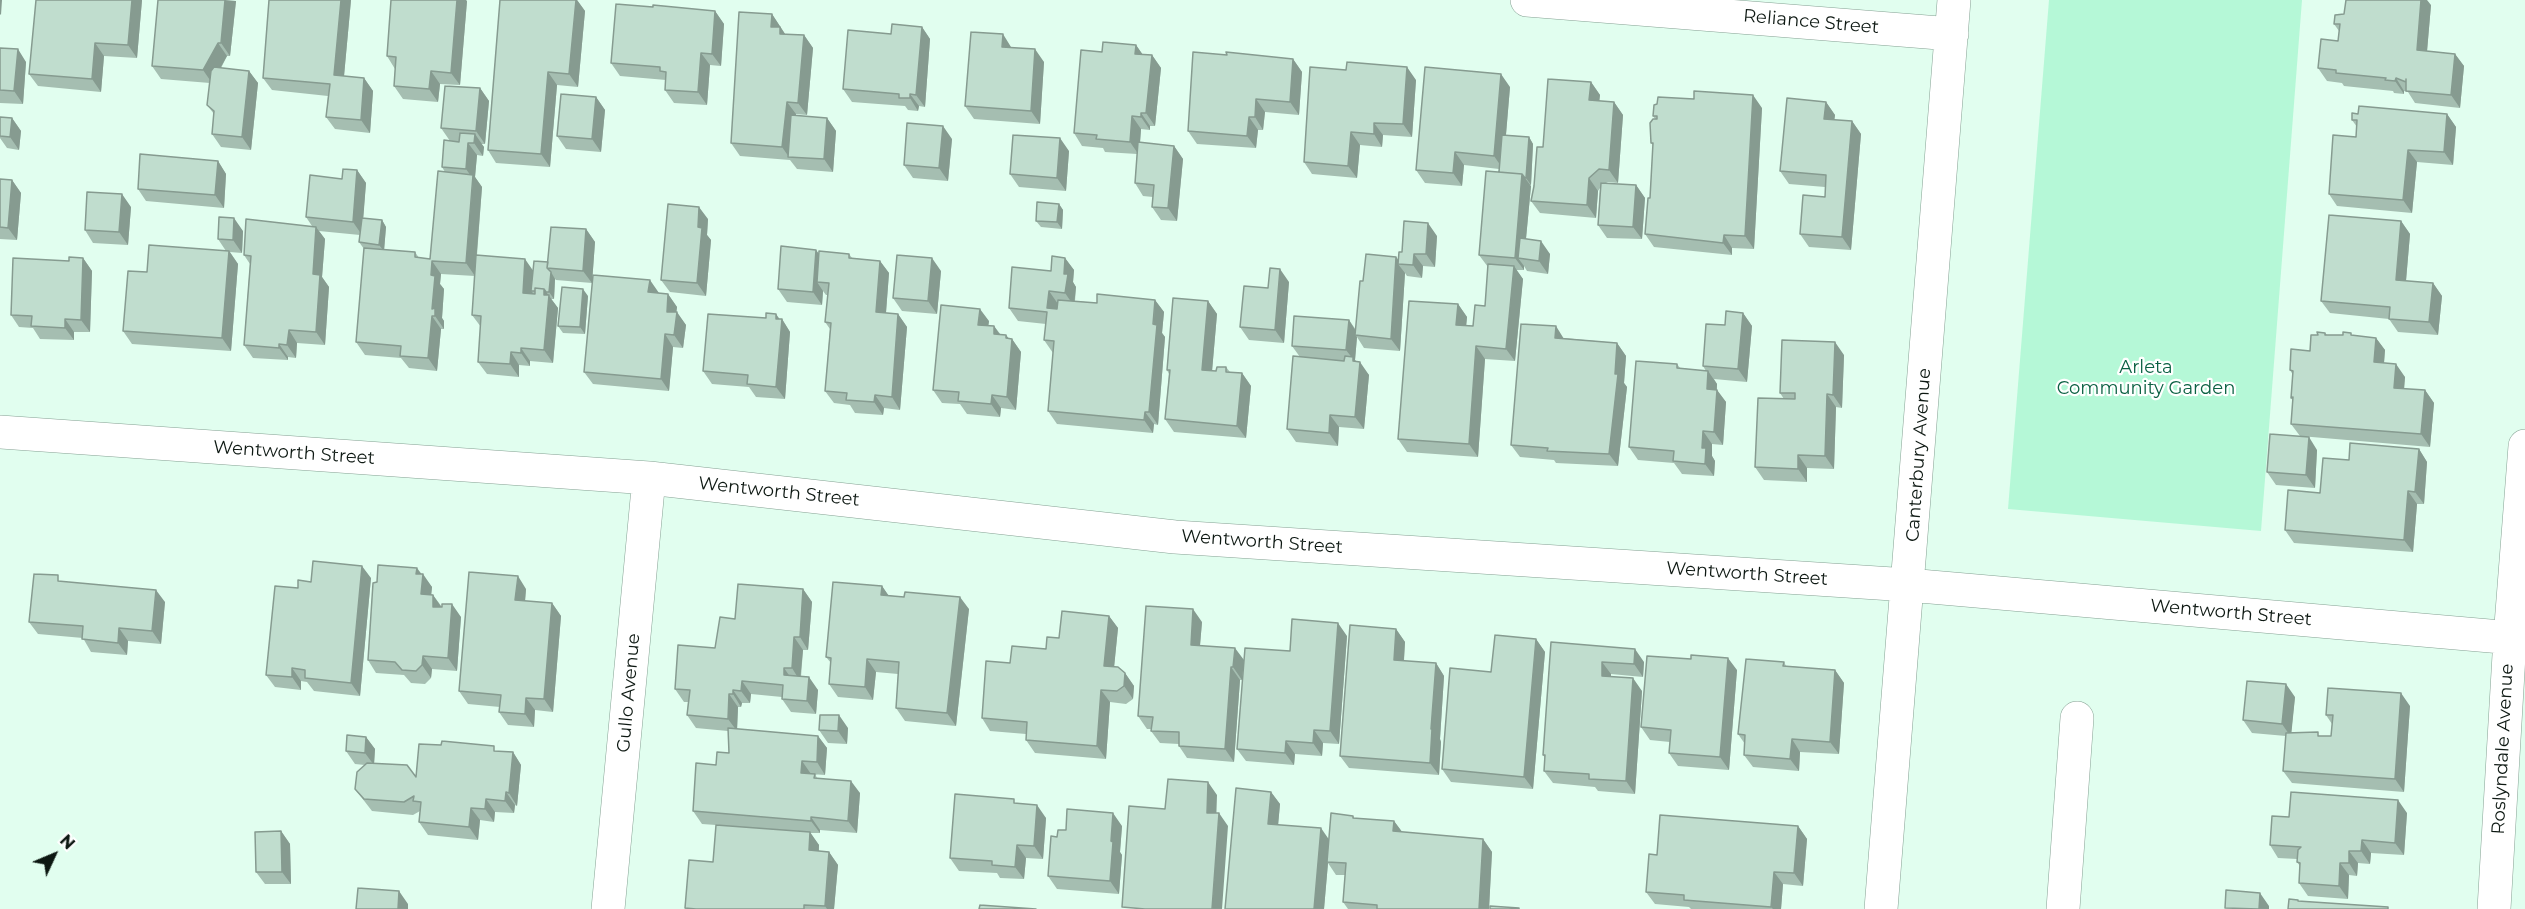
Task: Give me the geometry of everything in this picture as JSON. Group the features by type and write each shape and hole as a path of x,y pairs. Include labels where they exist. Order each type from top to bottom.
{"street":[{"name":"Reliance Street","path":"1527,0 1952,34"},
{"name":"Canterbury Avenue","path":"1881,909 1954,0"},
{"name":"Wentworth Street","path":"0,432 649,478 1175,537 1908,585 2517,639"},
{"name":"Roslyndale Avenue","path":"2494,909 2517,639 2525,446"},
{"name":"Gullo Avenue","path":"608,909 649,478"},
{"path":"2063,909 2077,717"}],"green space":[{"name":"Arleta Community Garden","path":"2049,0 2302,0 2261,531 2008,509"}],"building":[{"path":"36,0 132,0 128,45 95,43 92,79 29,74"},
{"path":"158,0 225,0 221,43 218,43 203,70 152,66"},
{"path":"269,0 341,0 334,75 364,78 361,120 326,117 330,84 263,78"},
{"path":"391,0 457,0 451,73 431,71 429,89 394,86 396,57 387,56"},
{"path":"500,0 576,0 569,74 548,72 541,154 488,150"},
{"path":"2346,0 2421,0 2417,50 2455,54 2451,95 2406,91 2406,82 2396,78 2395,81 2385,80 2386,78 2336,73 2336,70 2318,68 2321,39 2338,41 2340,24 2334,24 2335,15 2344,14"},
{"path":"616,4 715,11 712,54 701,53 698,92 665,90 666,72 660,71 660,67 611,63"},
{"path":"739,12 772,14 771,27 780,27 780,34 804,35 798,103 787,102 782,147 731,143"},
{"path":"892,24 922,27 916,95 910,94 910,98 899,98 899,94 843,89 848,30 891,34"},
{"path":"971,32 1003,34 1002,47 1035,49 1031,111 965,106"},
{"path":"1103,42 1136,45 1135,54 1152,55 1146,113 1141,113 1141,117 1132,116 1130,142 1096,139 1097,135 1074,133 1081,50 1102,52"},
{"path":"0,48 18,49 14,91 0,90"},
{"path":"1193,52 1227,55 1226,52 1293,59 1290,102 1256,99 1255,117 1249,117 1247,136 1188,131"},
{"path":"1347,62 1407,67 1403,124 1374,123 1374,134 1351,132 1348,166 1304,162 1310,67 1346,70"},
{"path":"214,67 249,71 242,137 212,134 214,111 207,105 211,71"},
{"path":"1425,67 1501,74 1494,156 1455,152 1453,173 1416,170"},
{"path":"1548,79 1591,82 1589,100 1614,102 1609,170 1599,169 1589,178 1587,205 1531,201 1537,147 1543,147"},
{"path":"445,86 480,88 476,131 441,128"},
{"path":"1694,91 1753,95 1745,236 1724,235 1723,243 1645,234 1648,198 1650,198 1653,143 1651,143 1650,123 1653,119 1657,119 1657,116 1653,116 1654,105 1657,104 1658,97 1694,99"},
{"path":"561,94 596,97 592,139 557,136"},
{"path":"1787,98 1826,102 1824,119 1852,121 1842,237 1800,234 1803,195 1825,197 1826,175 1780,171"},
{"path":"2359,106 2447,114 2444,152 2408,150 2403,200 2329,194 2333,135 2356,137 2357,120 2352,120 2352,113 2358,114"},
{"path":"791,115 827,118 824,159 788,157"},
{"path":"0,117 12,118 10,137 0,136"},
{"path":"907,123 943,126 939,168 904,165"},
{"path":"460,133 475,134 474,143 468,143 466,169 442,167 444,140 459,142"},
{"path":"1013,135 1060,138 1057,178 1010,174"},
{"path":"1502,135 1529,137 1526,178 1522,174 1499,172"},
{"path":"1138,142 1174,146 1168,208 1152,207 1154,185 1135,183"},
{"path":"140,154 218,161 215,195 138,189"},
{"path":"343,169 357,170 353,222 306,217 310,175 342,179"},
{"path":"438,171 473,175 466,263 432,261 431,275 435,276 432,309 435,308 435,316 432,316 428,358 400,356 401,346 356,342 364,248 415,252 415,257 430,259"},
{"path":"1486,171 1522,174 1515,258 1479,255"},
{"path":"0,179 12,180 8,228 0,227"},
{"path":"1601,183 1636,185 1633,227 1598,225"},
{"path":"87,192 122,194 119,232 85,230"},
{"path":"1037,202 1059,204 1057,222 1036,221"},
{"path":"668,204 699,207 698,227 702,228 697,283 661,280"},
{"path":"2329,215 2401,221 2396,280 2433,283 2429,322 2389,319 2390,307 2321,301"},
{"path":"219,217 234,218 233,240 218,239"},
{"path":"362,218 382,220 379,245 359,242"},
{"path":"246,219 316,227 313,274 320,275 316,332 289,330 287,345 279,344 279,348 244,345 251,256 244,255"},
{"path":"1404,221 1428,223 1426,254 1414,254 1413,265 1398,264 1399,252 1402,252"},
{"path":"551,227 586,229 583,271 547,268"},
{"path":"1520,238 1541,241 1539,261 1518,258"},
{"path":"149,245 229,251 222,338 123,331 128,271 147,272"},
{"path":"781,246 816,250 813,292 778,289"},
{"path":"819,251 849,254 849,258 880,261 876,312 898,314 892,397 875,395 874,402 846,400 847,393 825,391 831,323 825,322 829,283 817,282"},
{"path":"1366,254 1396,257 1391,339 1355,335 1360,281 1363,281"},
{"path":"476,255 525,259 523,293 535,294 535,288 544,289 544,295 549,295 544,350 521,348 521,353 511,352 510,364 478,362 481,316 472,315"},
{"path":"897,255 932,258 928,301 893,298"},
{"path":"1052,256 1065,258 1064,274 1068,274 1065,293 1049,291 1047,308 1057,309 1058,300 1097,303 1097,294 1155,300 1153,324 1157,325 1149,412 1145,412 1144,420 1048,411 1054,341 1044,340 1047,312 1009,308 1012,267 1051,271"},
{"path":"69,257 83,258 81,320 65,319 65,328 31,326 32,316 11,315 13,258 69,261"},
{"path":"534,261 548,262 547,268 551,272 549,292 535,288 535,291 531,291"},
{"path":"1488,264 1514,266 1506,349 1476,346 1469,444 1398,439 1409,301 1458,304 1456,325 1473,326 1475,305 1485,306"},
{"path":"1270,268 1280,269 1275,330 1240,327 1244,286 1268,288"},
{"path":"593,275 650,280 648,292 668,294 667,312 677,312 674,335 665,334 661,379 584,372"},
{"path":"562,287 583,289 580,327 558,326"},
{"path":"1173,298 1208,301 1202,370 1216,371 1217,367 1226,367 1226,372 1242,373 1237,426 1165,419"},
{"path":"941,305 980,309 978,325 994,326 994,334 1006,335 1006,338 1012,339 1007,397 992,395 991,404 958,401 959,392 933,390"},
{"path":"1726,311 1743,313 1738,369 1703,366 1706,324 1725,325"},
{"path":"766,313 776,314 776,319 782,319 776,387 747,384 748,375 703,371 708,314 766,318"},
{"path":"1294,316 1349,320 1346,350 1292,346"},
{"path":"1521,324 1556,326 1555,338 1617,343 1615,374 1618,374 1609,454 1547,451 1548,448 1511,445"},
{"path":"2317,332 2325,333 2325,335 2343,335 2343,332 2376,338 2374,362 2396,364 2394,388 2425,390 2421,434 2291,424 2293,371 2290,370 2291,349 2310,351 2311,335 2318,335"},
{"path":"1782,340 1835,342 1833,395 1827,394 1825,456 1798,455 1798,469 1755,467 1758,398 1795,399 1795,393 1780,393"},
{"path":"1293,356 1344,361 1345,356 1353,357 1353,361 1360,362 1355,417 1330,415 1329,433 1287,429"},
{"path":"1636,361 1677,364 1677,368 1708,371 1707,389 1717,390 1714,432 1703,431 1702,448 1706,448 1705,464 1673,461 1674,451 1629,447"},
{"path":"2270,434 2309,437 2306,475 2267,472"},
{"path":"2350,443 2419,449 2415,492 2408,491 2404,540 2285,530 2288,490 2320,493 2323,458 2349,460"},
{"path":"313,561 362,566 351,683 305,678 305,670 292,668 292,677 266,675 275,586 298,588 298,580 311,582"},
{"path":"378,565 417,568 416,574 423,574 421,594 433,595 433,607 452,604 448,658 423,656 422,665 416,671 402,670 395,662 368,660 373,583 377,582"},
{"path":"469,572 518,576 515,600 552,603 544,699 526,698 525,714 499,712 501,695 459,691"},
{"path":"34,574 58,575 58,581 156,590 152,631 119,628 118,643 82,639 83,626 29,622"},
{"path":"833,582 882,586 881,595 904,597 905,592 960,597 947,713 896,708 899,662 867,659 865,687 829,684 831,658 826,657"},
{"path":"738,584 803,589 800,637 794,637 792,668 784,668 784,675 809,677 807,701 782,699 783,685 742,681 741,691 733,690 733,694 729,694 728,719 687,715 690,690 675,689 678,645 715,648 720,617 735,619"},
{"path":"1146,606 1193,609 1191,645 1235,648 1233,667 1231,667 1225,749 1179,746 1179,732 1151,731 1153,717 1138,716"},
{"path":"1062,611 1109,616 1104,666 1118,667 1125,673 1124,686 1117,691 1101,690 1097,746 1026,740 1027,722 982,718 986,661 1010,663 1012,646 1046,649 1047,637 1059,638"},
{"path":"1292,619 1338,623 1330,731 1314,730 1313,743 1286,741 1285,753 1237,749 1245,648 1290,651"},
{"path":"1350,625 1396,629 1394,660 1436,663 1430,763 1340,756"},
{"path":"1495,635 1536,639 1524,777 1442,769 1450,668 1491,672"},
{"path":"1551,642 1635,649 1634,664 1602,662 1602,676 1633,678 1626,781 1589,779 1589,774 1544,771 1545,755 1543,755"},
{"path":"1691,655 1728,658 1720,757 1669,753 1671,730 1641,727 1647,656 1691,659"},
{"path":"1746,659 1784,662 1783,666 1835,670 1830,742 1792,739 1790,759 1744,755 1745,735 1738,734"},
{"path":"2247,681 2286,684 2282,724 2243,720"},
{"path":"2328,688 2401,693 2395,779 2283,771 2286,733 2318,732 2318,736 2331,736 2333,715 2326,715"},
{"path":"820,715 839,715 838,731 819,730"},
{"path":"728,728 818,736 817,762 802,761 801,773 815,774 814,778 851,781 848,821 811,817 811,821 693,811 696,763 716,765 717,752 729,753"},
{"path":"347,735 366,737 365,753 346,751"},
{"path":"442,741 494,746 494,751 513,752 509,793 506,792 505,801 486,799 485,809 471,808 469,827 419,822 421,802 413,801 414,796 404,802 364,799 355,789 357,772 367,763 407,765 416,777 419,744 441,745"},
{"path":"1168,779 1208,782 1207,813 1219,813 1212,909 1122,907 1129,806 1165,809"},
{"path":"1236,788 1271,792 1268,824 1321,828 1314,909 1225,909"},
{"path":"2291,792 2398,800 2395,843 2362,840 2361,851 2349,851 2349,863 2340,863 2339,886 2299,883 2300,863 2297,862 2298,850 2301,847 2270,845 2272,816 2289,817"},
{"path":"955,794 1014,799 1014,803 1037,805 1034,846 1017,845 1015,867 992,865 992,861 950,858"},
{"path":"1067,809 1113,813 1110,881 1048,876 1051,836 1057,837 1058,830 1066,830"},
{"path":"1331,813 1353,816 1353,818 1394,821 1393,831 1483,839 1479,909 1377,909 1377,905 1343,902 1346,863 1327,862"},
{"path":"1660,815 1798,826 1794,873 1774,872 1771,907 1684,900 1684,895 1646,892 1649,854 1657,855"},
{"path":"716,825 810,832 809,850 829,852 825,906 804,905 804,909 685,908 689,860 713,862"},
{"path":"281,831 282,872 256,872 255,832"},
{"path":"358,888 399,891 398,909 356,909"},
{"path":"2226,890 2260,893 2259,909 2225,908"},
{"path":"2289,899 2388,907 2388,909 2288,909"},
{"path":"980,905 1036,909 979,909"},
{"path":"1490,906 1519,908 1519,909 1490,909"}]}
